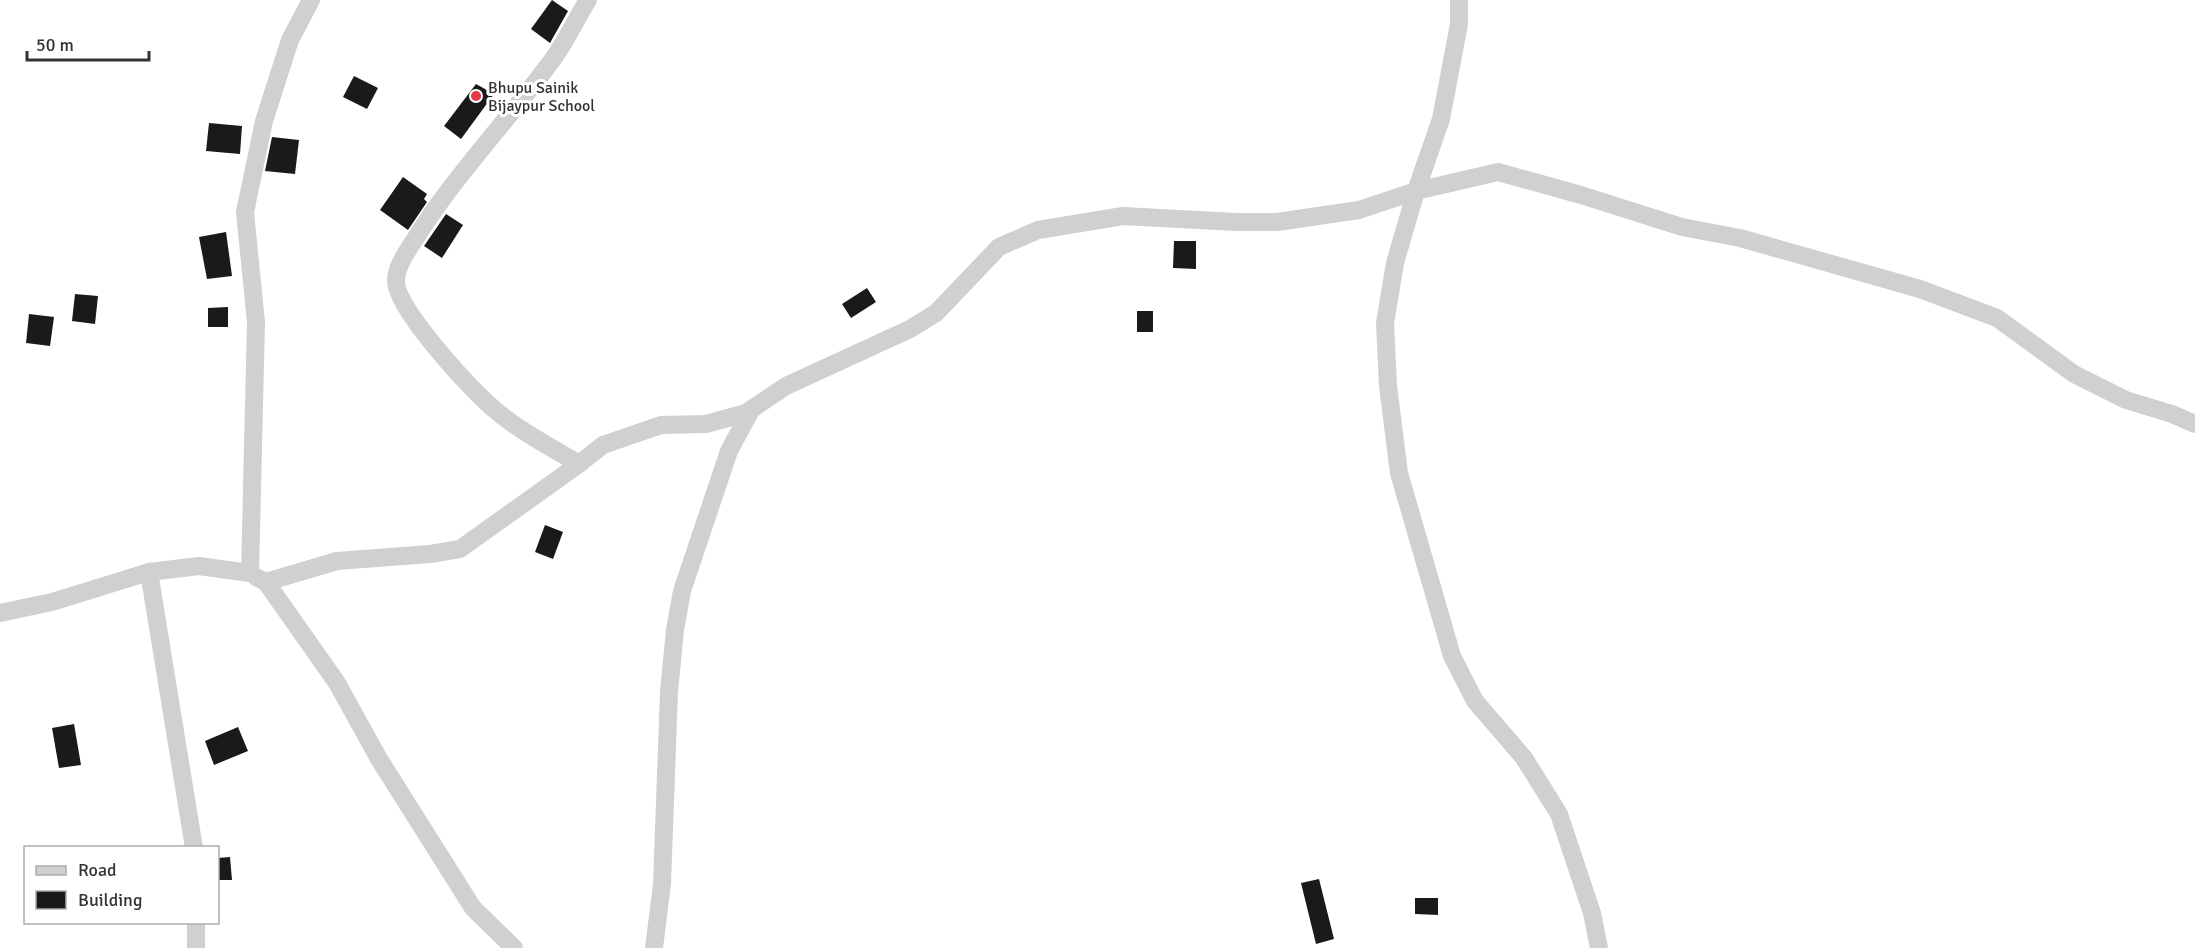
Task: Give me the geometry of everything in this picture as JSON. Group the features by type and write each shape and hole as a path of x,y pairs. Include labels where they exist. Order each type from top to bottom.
{"street":[{"path":"311,0 290,40 264,121 245,212 256,322 258,578 337,683 385,769 473,908 514,948"},
{"path":"579,464 533,437 485,402 431,343 407,310 396,282 403,260 432,212 554,57 588,0"},
{"path":"1459,0 1459,24 1441,119 1416,191 1395,263 1385,322 1388,386 1399,473 1452,656 1475,701 1524,758 1559,814 1592,913 1599,948"},
{"path":"0,613 52,602 149,573 199,566 258,578 337,561 430,554 460,549 603,445 662,425 706,424 746,413 786,386 910,329 936,313 999,247 1038,230 1123,216 1277,222 1359,210 1416,191 1498,172 1682,227 1740,238 1920,289 1998,318 2074,374 2126,400 2195,423"},
{"path":"654,948 662,884 669,692 675,630 682,591 729,451 751,410"},
{"path":"149,573 194,846"},
{"path":"196,924 196,948"}],"building":[{"path":"552,0 568,11 550,43 531,29"},
{"path":"354,76 378,88 367,109 343,97"},
{"path":"476,84 494,94 461,139 444,126"},
{"path":"209,123 242,126 240,154 206,151"},
{"path":"272,137 299,140 295,174 265,171"},
{"path":"403,177 427,194 424,199 427,202 408,230 380,210"},
{"path":"446,214 463,225 442,258 424,246"},
{"path":"226,232 232,276 207,279 199,237"},
{"path":"1174,241 1196,241 1196,269 1173,268"},
{"path":"867,288 876,302 851,318 842,304"},
{"path":"75,294 98,296 95,324 72,321"},
{"path":"228,307 228,327 208,327 208,308"},
{"path":"1137,311 1153,311 1153,332 1137,332"},
{"path":"29,314 54,317 50,346 26,343"},
{"path":"545,525 563,532 553,559 535,552"},
{"path":"74,724 81,765 59,768 52,728"},
{"path":"238,727 248,751 214,765 205,741"},
{"path":"230,857 232,880 219,880 219,858"},
{"path":"1319,879 1334,939 1316,944 1301,883"},
{"path":"1415,898 1438,898 1438,915 1415,914"}],"place":[{"name":"Bhupu Sainik Bijaypur School","path":"476,96"}]}
